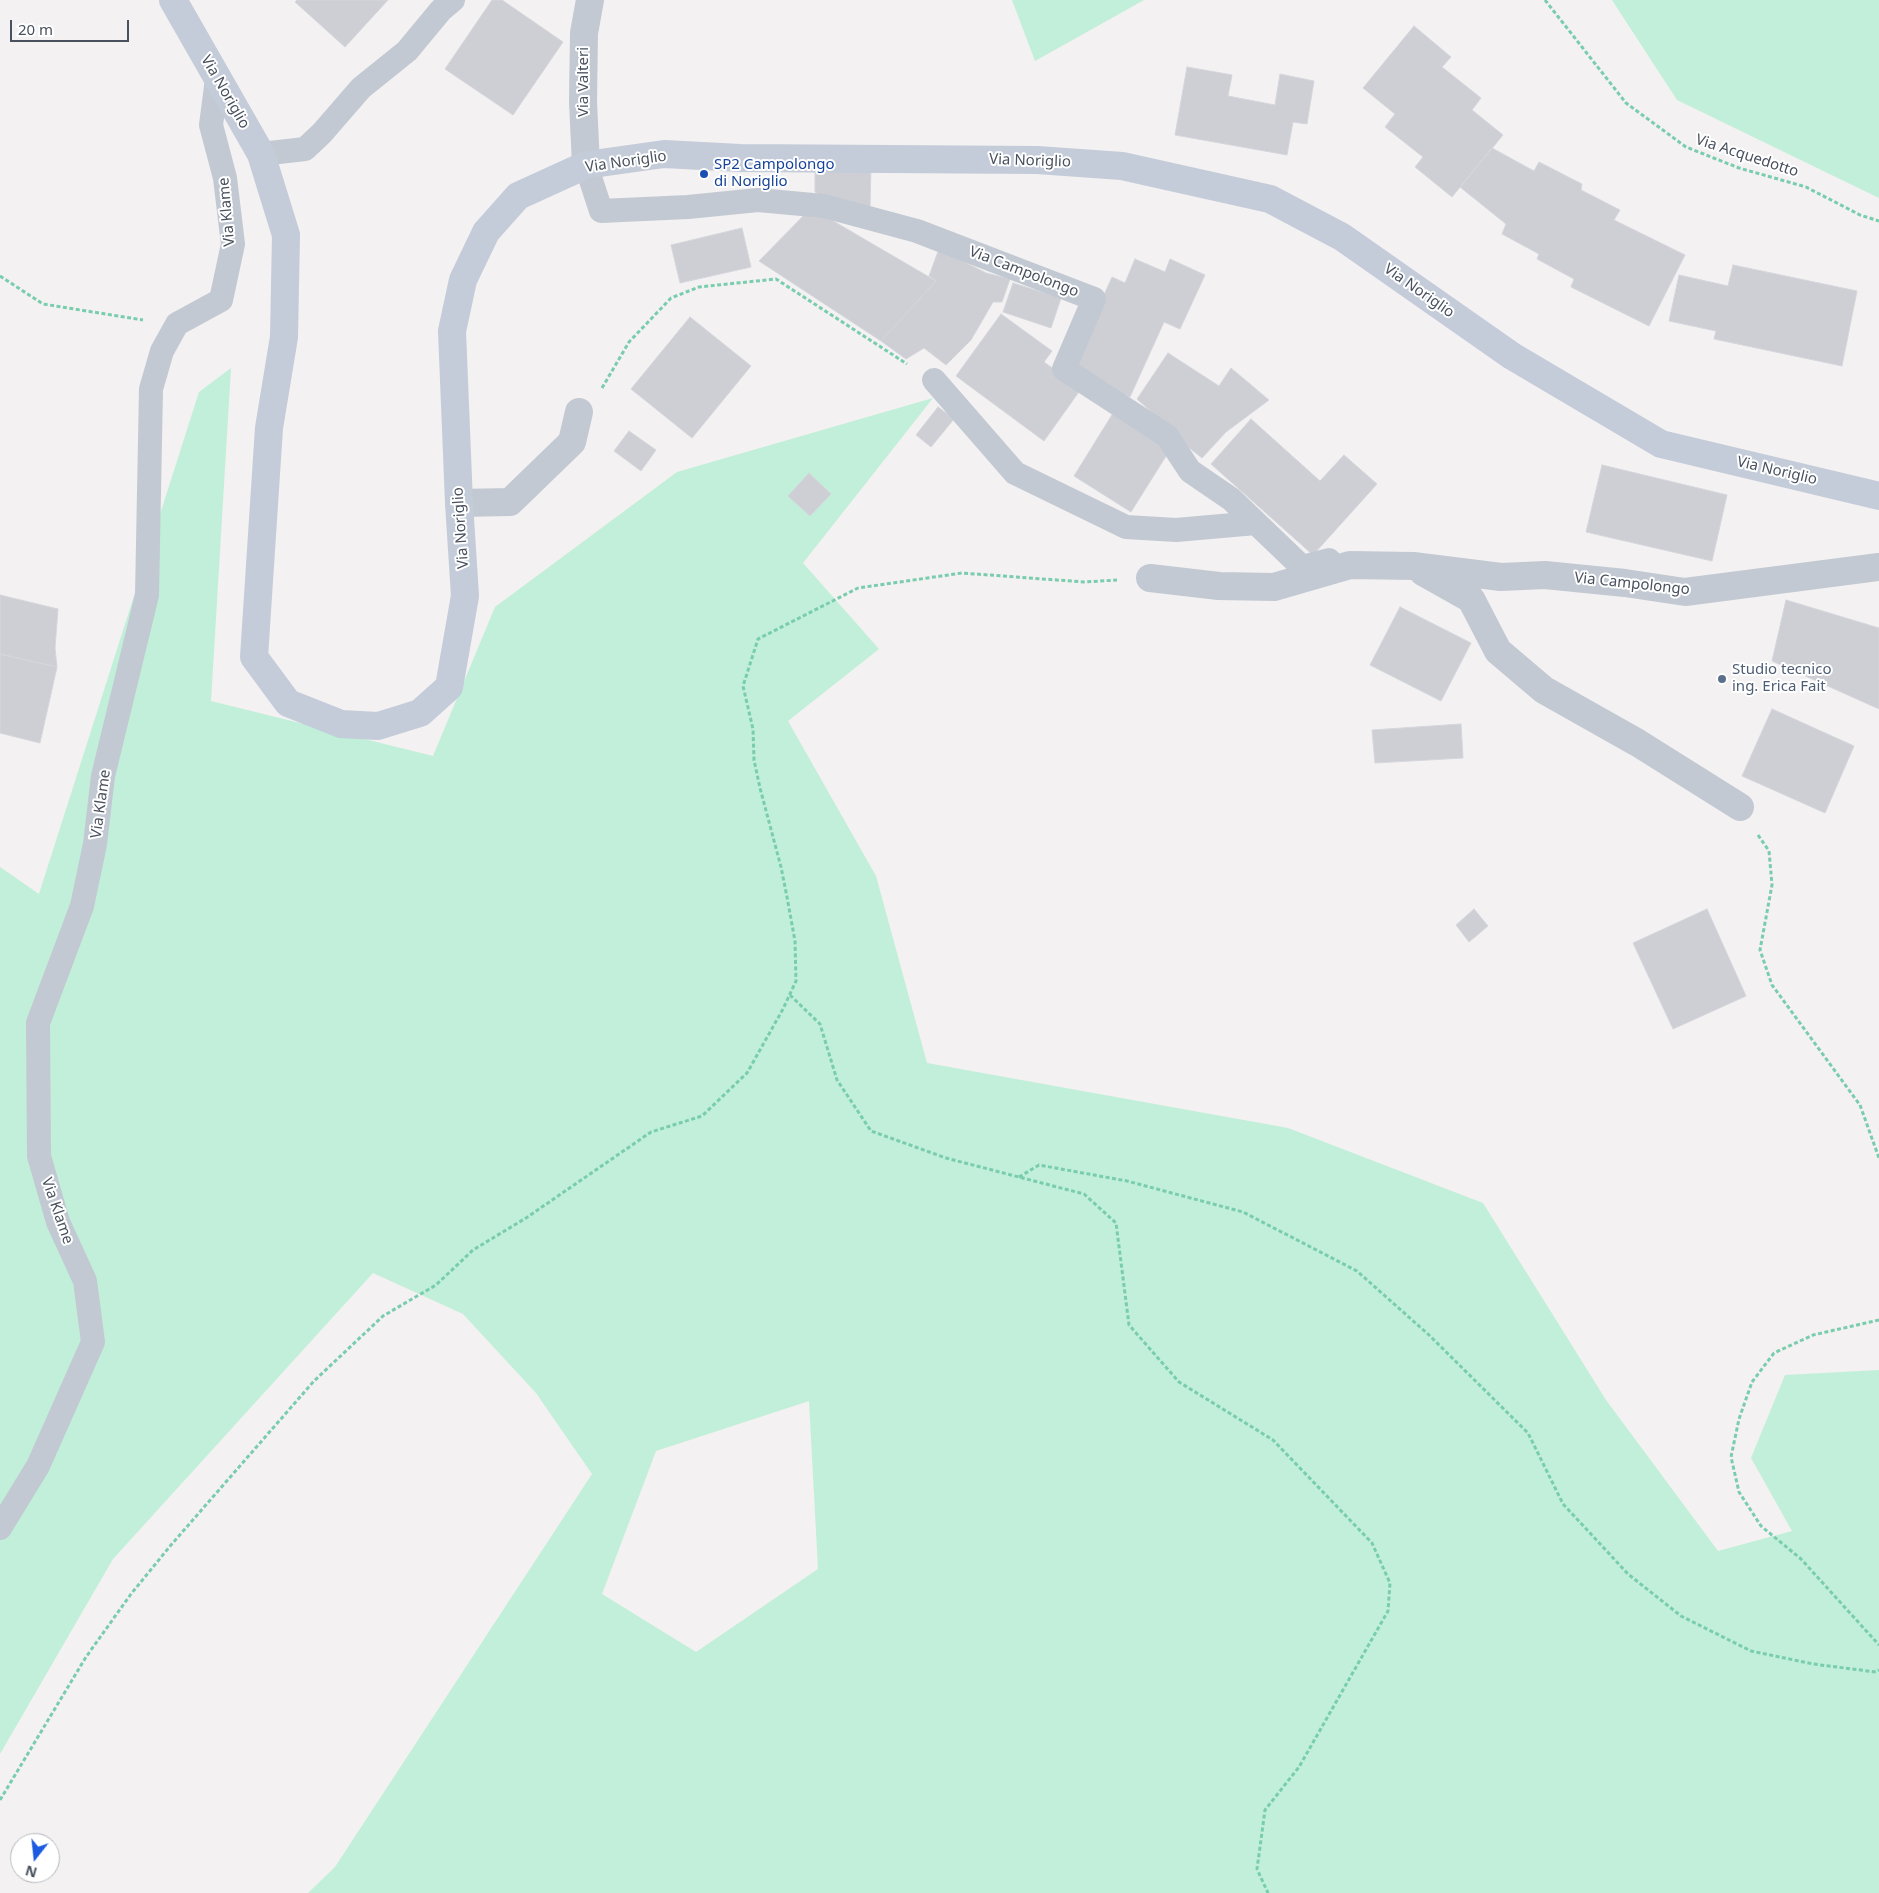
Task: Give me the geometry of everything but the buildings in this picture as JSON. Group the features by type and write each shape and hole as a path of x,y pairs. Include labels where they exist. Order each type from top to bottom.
{"main road":[{"name":"Via Noriglio","path":"173,0 261,154 286,235 284,337 269,428 254,657 288,702 341,724 378,726 420,713 448,687 465,596 452,331 463,280 486,232 518,196 586,165 664,154 740,158 1037,160 1122,166 1270,199 1342,237 1512,356 1661,444 1879,496"}],"street":[{"name":"Via Valteri","path":"586,165 583,102 584,33 590,0"},
{"path":"459,504 510,502 572,442 579,412"},
{"name":"Via Campolongo","path":"1150,578 1219,586 1274,587 1350,566 1413,566 1501,577 1545,575 1625,582 1685,592 1879,567"},
{"name":"Via Campolongo","path":"1413,566 1471,599 1498,651 1544,690 1638,743 1740,807"}],"lane":[{"path":"261,154 305,149 322,133 361,88 407,51 453,0"},
{"name":"Via Klame","path":"0,1528 38,1466 92,1342 85,1281 58,1222 39,1156 38,1023 82,906 95,844 103,776 147,595 151,389 162,351 177,324 221,300 233,244 225,178 211,125 217,79"},
{"name":"Via Campolongo","path":"586,165 601,211 688,207 758,200 824,206 917,231 1094,299 1064,369 1167,436 1190,471 1232,498 1302,568 1329,560 1350,566"},
{"path":"934,380 1015,473 1126,527 1176,530 1256,523"}],"path":[{"name":"Via Acquedotto","path":"1544,0 1626,103 1686,147 1739,168 1806,187 1860,215 1879,221"},
{"path":"0,276 44,304 177,324"},
{"path":"579,412 600,390 630,342 671,298 699,287 776,279 934,380"},
{"path":"0,1800 86,1657 131,1594 170,1545 314,1382 383,1316 436,1285 473,1250 526,1218 651,1132 702,1116 747,1073 796,981 795,941 781,866 756,769 753,730 743,686 758,639 858,588 962,573 1084,582 1150,578"},
{"path":"1740,807 1769,851 1772,885 1760,950 1772,985 1860,1105 1879,1158"},
{"path":"790,995 820,1024 837,1080 871,1131 946,1158 1084,1194 1116,1223 1129,1325 1178,1382 1273,1440 1372,1543 1390,1583 1388,1611 1299,1767 1265,1810 1257,1870 1268,1893"},
{"path":"1019,1177 1039,1165 1127,1181 1243,1212 1357,1271 1429,1335 1528,1433 1563,1504 1628,1574 1681,1616 1751,1651 1813,1664 1876,1672 1879,1670"},
{"path":"1879,1320 1813,1336 1774,1353 1752,1382 1739,1419 1731,1457 1739,1492 1761,1526 1801,1559 1879,1645"}],"green space":[{"path":"1012,0 1144,0 1035,61"},
{"path":"1612,0 1879,0 1879,198 1677,100"},
{"path":"231,368 211,701 433,756 495,607 677,472 933,398 803,563 879,649 788,721 876,876 927,1063 1288,1128 1483,1203 1606,1400 1718,1551 1792,1531 1751,1458 1785,1375 1879,1370 1879,1893 308,1893 335,1867 592,1474 536,1393 463,1314 373,1273 113,1559 0,1754 0,867 39,894 199,392","holes":["809,1401 818,1569 696,1652 602,1594 656,1451"]}],"place":[{"name":"SP2 Campolongo di Noriglio","path":"704,174"},
{"name":"Studio tecnico ing. Erica Fait","path":"1722,679"}]}
